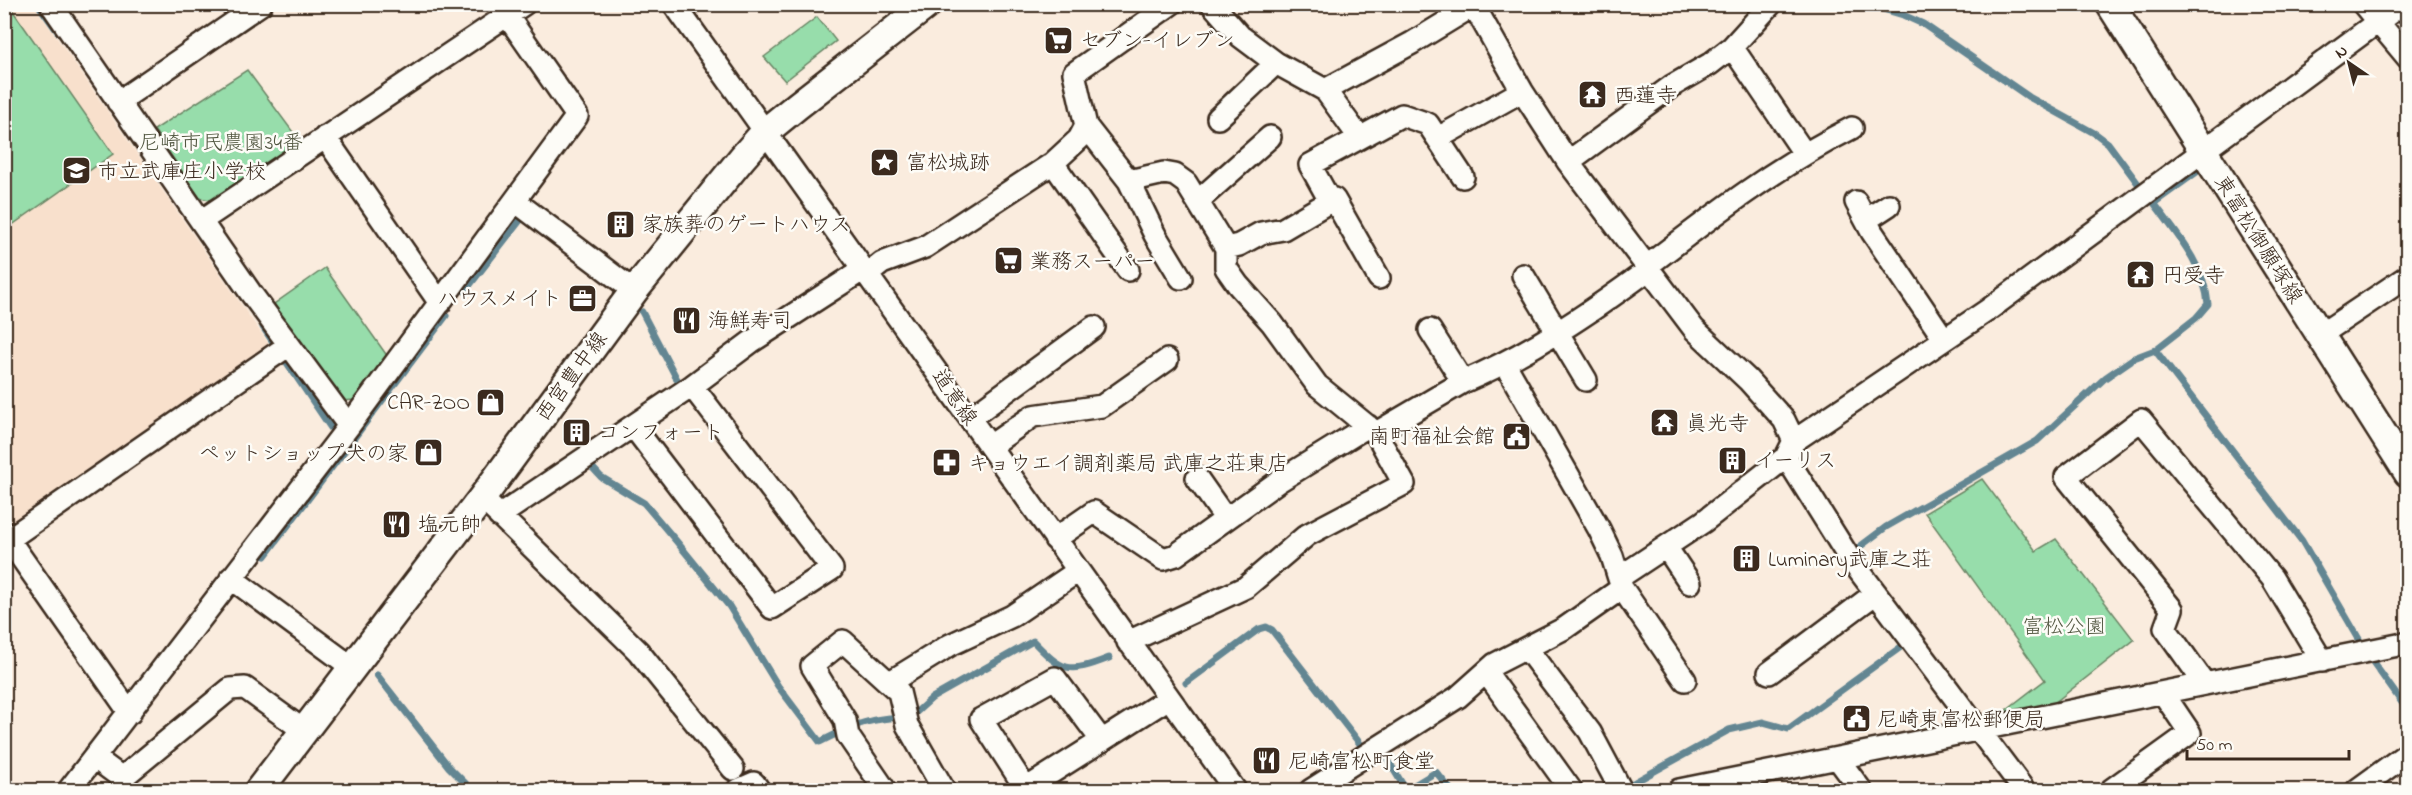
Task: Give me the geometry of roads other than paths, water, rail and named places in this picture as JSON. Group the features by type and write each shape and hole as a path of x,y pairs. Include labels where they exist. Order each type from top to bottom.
{"main road":[{"name":"西宮豊中線","path":"259,790 352,669 491,507 634,291 765,132 928,4"},
{"name":"東富松御願塚線","path":"2110,4 2408,473"}],"street":[{"path":"51,4 201,221 283,349 349,426"},
{"path":"118,102 261,4"},
{"name":"道意線","path":"674,4 1235,790"},
{"path":"1172,4 1074,73 1086,126 1129,181 1155,235 1181,278"},
{"path":"1212,4 1240,36 1276,63 1325,90 1359,137"},
{"path":"2363,4 2408,58"},
{"path":"1311,790 1458,697 1495,664 1565,628 1666,547 1703,522 1790,449 1988,310 2204,153 2402,4"},
{"path":"1325,90 1412,43 1474,5 1522,91 1568,162 1647,268 1694,329 1748,380 1784,420 1790,449 1848,556 2024,790"},
{"path":"69,790 349,426 576,116 510,8 201,221"},
{"path":"1568,162 1672,86 1710,64 1732,47 1759,8"},
{"path":"1732,47 1804,153"},
{"path":"1218,118 1276,63"},
{"path":"1438,138 1522,91"},
{"path":"1330,201 1310,165 1402,115 1428,123 1463,177"},
{"path":"734,769 638,651 491,507 633,426 751,342 866,271 925,247 1053,163 1079,140 1086,126"},
{"path":"1055,539 1094,512 1163,559 1176,555 1225,518 1372,429 1463,382 1505,364 1585,316 1739,195 1804,153 1852,128"},
{"path":"325,137 440,303"},
{"path":"1198,201 1270,137"},
{"path":"1053,163 1128,270"},
{"path":"1128,642 1246,586 1307,535 1404,484 1372,429 1317,385 1272,323 1238,285 1226,268 1226,248 1186,183 1175,175 1164,173 1129,181"},
{"path":"1226,248 1239,245 1261,233 1283,229 1334,199 1379,278"},
{"path":"515,201 634,291"},
{"path":"1889,205 1861,211 1944,339"},
{"path":"1524,275 1586,380"},
{"path":"2320,335 2408,276"},
{"path":"970,418 1094,327"},
{"path":"1430,330 1463,382"},
{"path":"130,713 7,536 283,349"},
{"path":"990,446 1033,416 1102,406 1167,360"},
{"path":"1505,364 1599,529 1621,583 1685,680"},
{"path":"633,426 772,608 832,569 692,386"},
{"path":"2205,684 2166,628 2172,609 2066,477 2140,420 2272,578 2322,661"},
{"path":"1197,478 1225,518"},
{"path":"1666,547 1690,583"},
{"path":"890,682 950,645 1012,616 1078,571"},
{"path":"231,578 352,669"},
{"path":"1769,674 1876,593"},
{"path":"885,790 848,736 845,720 812,666 843,641 899,692 908,725 944,790"},
{"path":"1679,790 2408,643"},
{"path":"1527,649 1590,732 1621,790"},
{"path":"1486,672 1571,790"},
{"path":"1101,741 1055,678 981,720 1025,790 1169,698"},
{"path":"95,758 122,778 230,689 245,688 303,730"},
{"path":"2111,790 2190,733 2163,693"},
{"path":"2357,790 2408,753"},
{"path":"1838,759 1861,790"},
{"path":"738,790 754,783 759,790"}],"waterway":[{"path":"38,4 58,32"},
{"path":"1866,4 1903,15 1923,24 2029,97 2096,134 2108,143 2142,189"},
{"path":"1850,554 1886,527 2037,441 2105,378 2134,358 2155,350 2196,318 2208,304 2201,276 2188,250 2154,203 2201,169"},
{"path":"465,291 521,219"},
{"path":"642,312 679,383"},
{"path":"265,556 446,316"},
{"path":"263,327 331,428"},
{"path":"2155,350 2302,541 2370,658 2408,711"},
{"path":"591,466 601,477 644,503 677,542 729,606 778,686 820,742 843,730 874,720 911,717 932,698 1033,641 1052,659 1067,667 1075,668 1109,658"},
{"path":"1186,683 1259,629 1266,627 1272,630 1361,745"},
{"path":"1624,788 1729,730 1763,722 1788,729 1905,644"},
{"path":"377,675 449,767 472,790"},
{"path":"1386,757 1406,790 1436,772 1451,790"}],"place":[{"name":"セブン-イレブン","path":"1059,40"},
{"name":"西蓮寺","path":"1593,95"},
{"name":"富松城跡","path":"885,162"},
{"name":"市立武庫庄小学校","path":"77,171"},
{"name":"家族葬のゲートハウス","path":"621,224"},
{"name":"業務スーパー","path":"1009,261"},
{"name":"円受寺","path":"2141,275"},
{"name":"ハウスメイト","path":"583,298"},
{"name":"海鮮寿司","path":"687,320"},
{"name":"CAR-ZOO","path":"491,402"},
{"name":"眞光寺","path":"1665,423"},
{"name":"コンフォート","path":"577,432"},
{"name":"南町福祉会館","path":"1516,436"},
{"name":"ペットショップ犬の家","path":"429,453"},
{"name":"イーリス","path":"1733,460"},
{"name":"キョウエイ調剤薬局 武庫之荘東店","path":"947,463"},
{"name":"塩元帥","path":"397,524"},
{"name":"Luminary武庫之荘","path":"1747,559"},
{"name":"尼崎東富松郵便局","path":"1856,719"},
{"name":"尼崎富松町食堂","path":"1267,761"}],"park label":[{"name":"尼崎市民農園34番","path":"221,142"},
{"name":"富松公園","path":"2064,626"}]}
